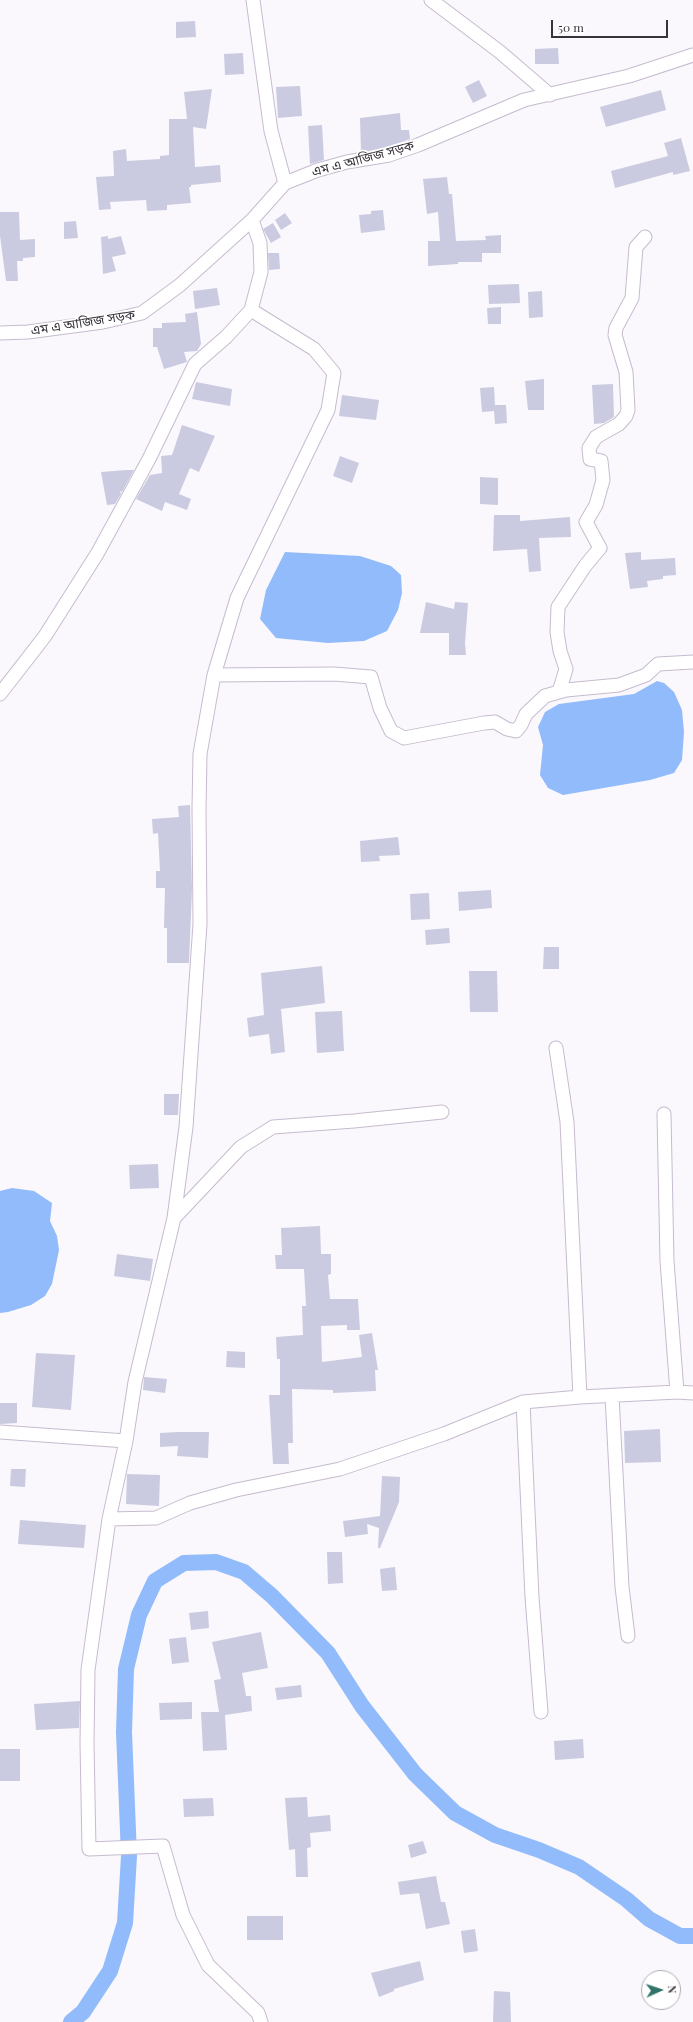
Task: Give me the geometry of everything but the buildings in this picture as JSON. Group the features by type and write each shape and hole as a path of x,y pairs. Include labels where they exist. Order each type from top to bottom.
{"street":[{"path":"253,0 271,131 285,183"},
{"path":"431,0 500,52 550,94"},
{"name":"এম এ আজিজ সড়ক","path":"0,333 28,332 103,322 142,313 180,286 252,220 285,183 318,170 347,162 389,155 418,145 524,100 629,76 693,55"},
{"path":"0,694 46,636 97,554 146,465 195,364 226,337 251,310 261,272 260,243 252,220"},
{"path":"558,692 566,669 560,651 557,632 558,607 585,566 600,548 586,522 596,505 603,480 601,461 590,459 589,448 596,437 619,424 626,416 628,410 626,372 615,335 616,328 632,298 636,248 645,237"},
{"path":"251,310 314,349 334,373 328,410 237,598 214,675 200,754 200,924 186,1127 174,1218 135,1382 126,1441 110,1519 88,1670 86,1743 90,1849 163,1846 183,1915 208,1965 258,2013 260,2022"},
{"path":"214,675 334,674 371,677 380,708 391,731 404,738 495,722 507,729 516,731 521,725 526,714 546,696 558,692 619,685 646,675 658,664 693,662"},
{"path":"556,1048 567,1122 580,1397"},
{"path":"174,1218 241,1148 273,1127 442,1112"},
{"path":"664,1114 667,1260 677,1392"},
{"path":"110,1519 156,1518 190,1503 236,1490 340,1469 444,1434 523,1402 580,1397 677,1392 693,1393"},
{"path":"612,1396 622,1587 628,1636"},
{"path":"523,1402 532,1597 541,1712"},
{"path":"0,1432 126,1441"}],"water":[{"path":"285,552 360,556 391,566 401,575 402,593 398,610 387,631 364,641 328,643 276,638 260,619 266,590"},
{"path":"657,681 664,683 674,692 682,710 684,732 682,760 674,773 650,780 563,795 548,788 540,775 543,745 538,727 545,712 559,704 634,694"},
{"path":"12,1188 34,1191 52,1203 50,1221 57,1236 59,1250 52,1284 45,1296 31,1305 0,1313 0,1191"}],"waterway":[{"path":"71,2022 83,2012 110,1971 125,1923 129,1856 124,1732 126,1669 139,1615 155,1581 184,1563 216,1562 244,1572 272,1596 328,1653 362,1706 415,1774 455,1813 495,1835 539,1850 579,1867 626,1899 649,1919 680,1936 693,1936"}]}
